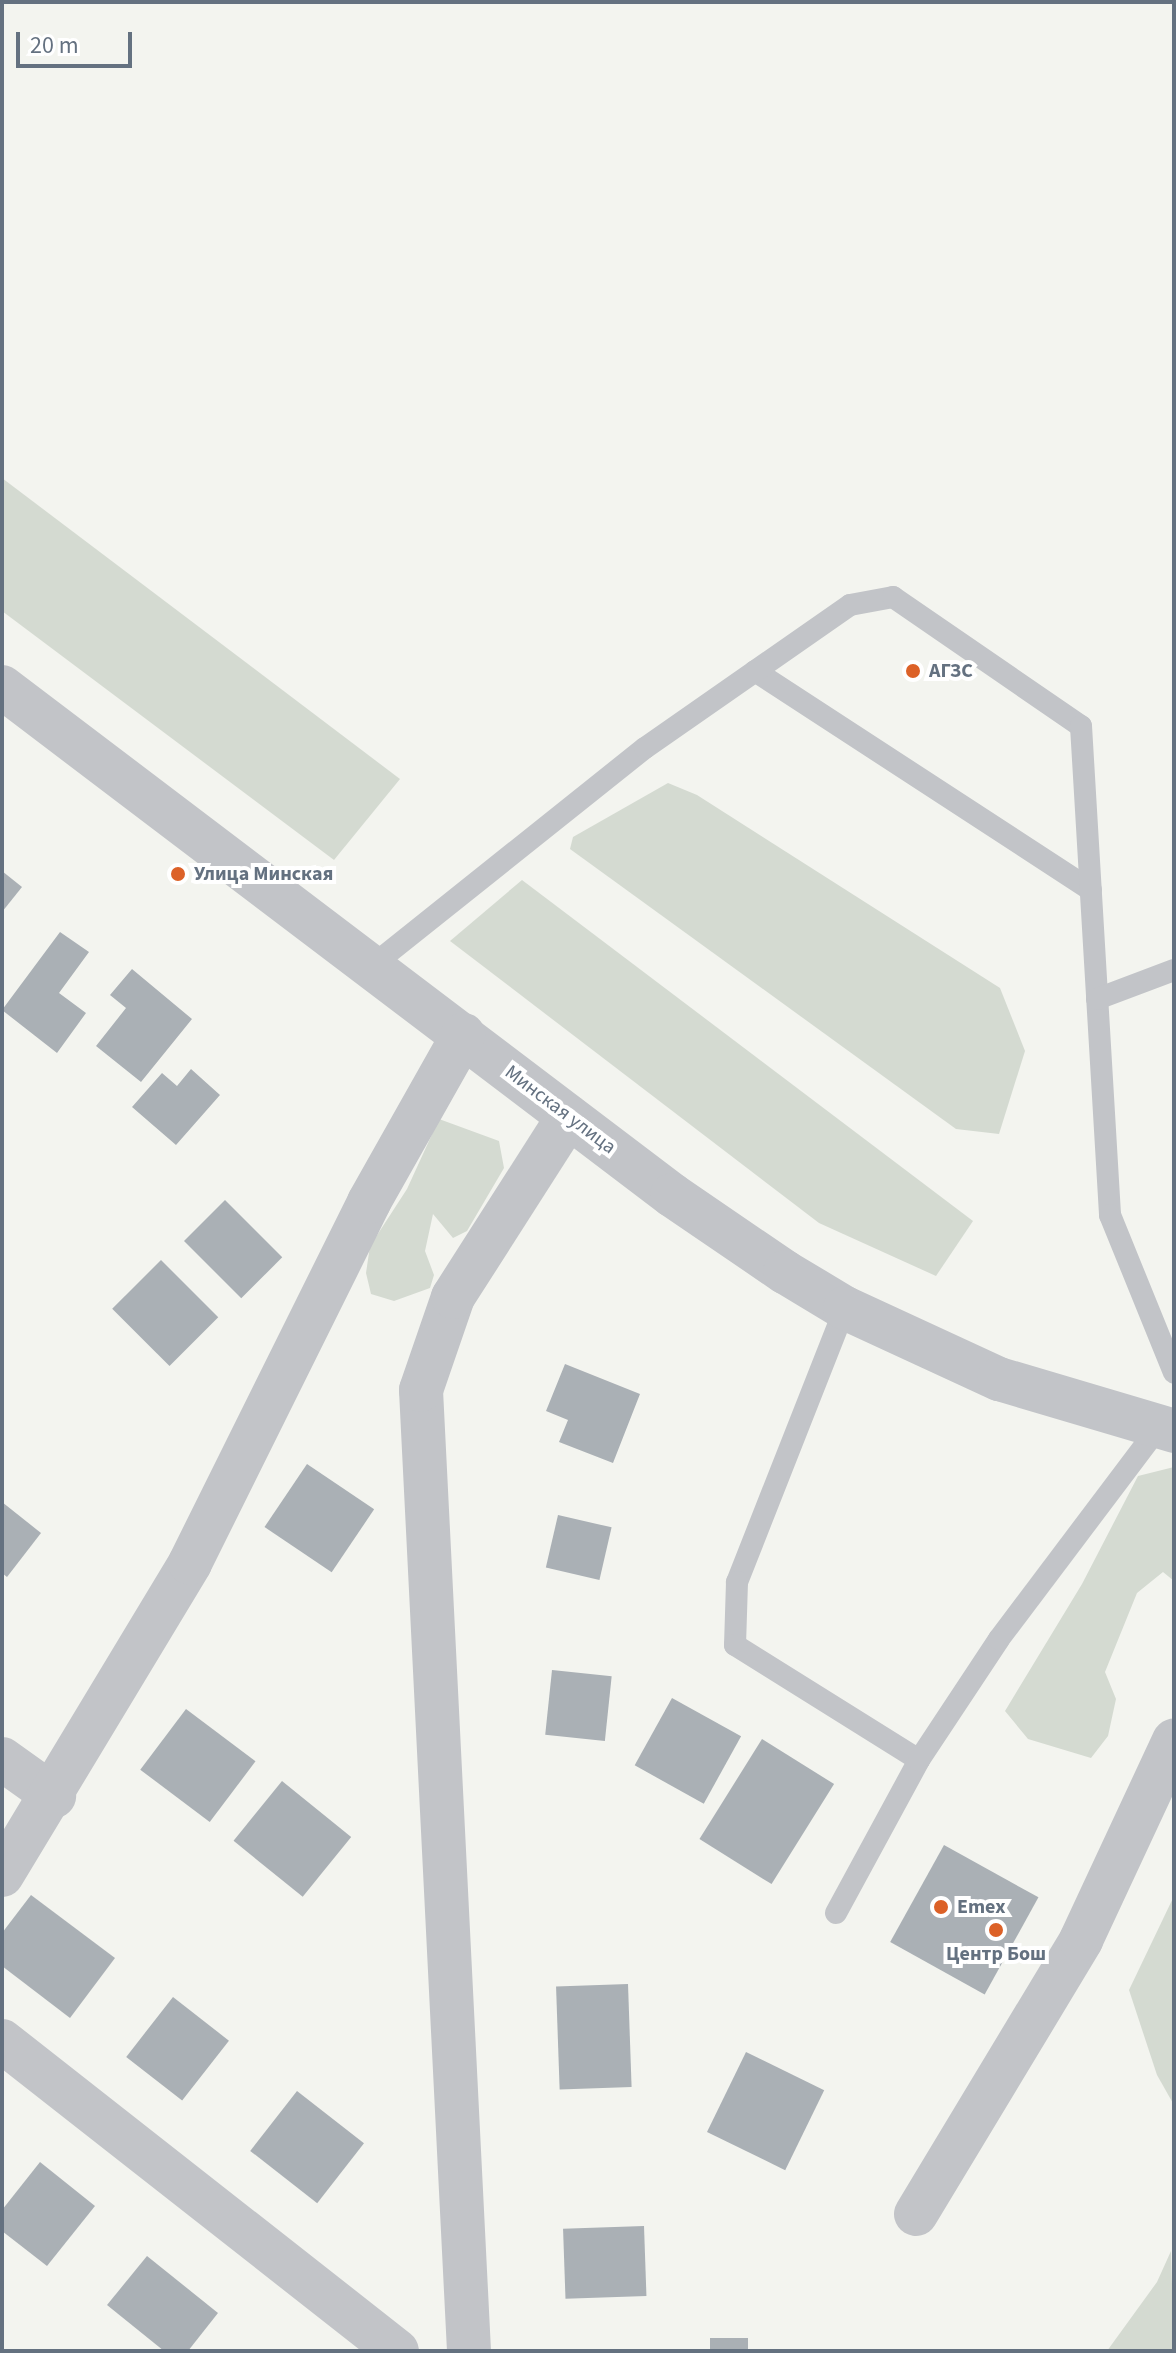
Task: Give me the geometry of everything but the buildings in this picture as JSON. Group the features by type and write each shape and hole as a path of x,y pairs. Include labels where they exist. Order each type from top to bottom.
{"street":[{"name":"Минская улица","path":"2,687 373,965 672,1195 845,1308 999,1379 1167,1429"},
{"path":"2,1875 54,1796 190,1563 369,1202 463,1035"},
{"path":"469,2351 421,1390 453,1297 568,1117"},
{"path":"916,2214 1081,1940 1174,1741"},
{"path":"2,1759 54,1796"},
{"path":"2,2041 397,2351"}],"lane":[{"path":"373,965 645,748 850,605 893,597 1081,726 1110,1215 1174,1373"},
{"path":"755,671 1091,890"},
{"path":"1097,999 1174,970"},
{"path":"845,1308 737,1582 735,1645 919,1760"},
{"path":"836,1913 919,1760 999,1639 1167,1429"}],"shaded area":[{"path":"2,478 400,779 334,860 2,611"},
{"path":"668,783 697,795 1000,988 1025,1051 999,1134 956,1129 570,849 573,837"},
{"path":"522,880 973,1221 936,1276 819,1223 450,941"},
{"path":"439,1119 499,1141 504,1168 467,1231 453,1238 433,1214 425,1251 434,1275 430,1288 394,1301 371,1294 366,1273 370,1246 407,1189"},
{"path":"1174,1467 1174,1581 1163,1572 1137,1593 1105,1672 1116,1699 1108,1736 1091,1758 1028,1739 1005,1711 1082,1584 1138,1476"},
{"path":"1174,1896 1174,2105 1157,2075 1129,1990"},
{"path":"1171,2251 1174,2351 1107,2351 1157,2282"}],"place":[{"name":"АГЗС","path":"913,671"},
{"name":"Улица Минская","path":"178,874"},
{"name":"Emex","path":"941,1907"},
{"name":"Центр Бош","path":"996,1930"}]}
